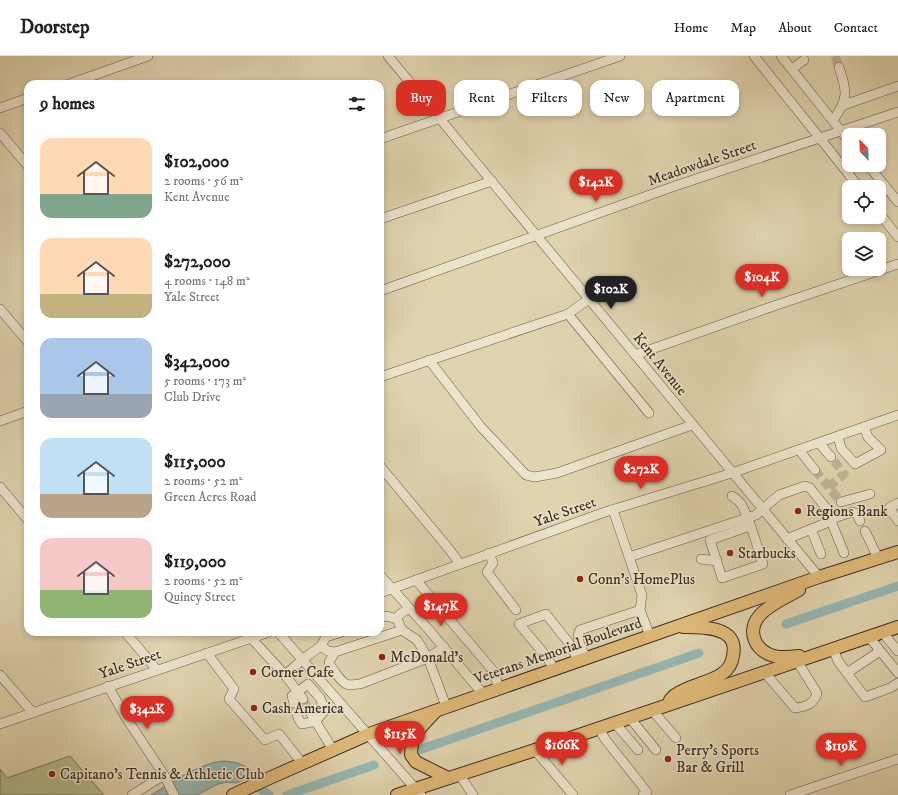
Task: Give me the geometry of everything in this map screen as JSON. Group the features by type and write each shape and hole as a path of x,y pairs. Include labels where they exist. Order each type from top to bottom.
{"main road":[{"name":"Veterans Memorial Boulevard","path":"233,795 369,734 819,577 898,552"},
{"path":"814,655 772,656 756,645 752,630 757,619 765,611 819,577"},
{"path":"397,795 418,792 454,776 630,718 898,626"},
{"path":"665,705 676,694 720,676 730,666 734,653 733,645 729,637 720,631 710,628 675,627"},
{"path":"443,708 421,726 414,737 411,755 416,762 454,776"}],"street":[{"path":"80,80 148,56"},
{"name":"Kent Avenue","path":"388,56 819,577"},
{"path":"384,138 620,56"},
{"path":"754,56 853,180"},
{"path":"782,56 841,131"},
{"path":"792,69 804,60"},
{"path":"833,120 844,105 845,97 845,84 839,67"},
{"path":"844,105 898,86"},
{"path":"0,108 24,99"},
{"name":"Meadowdale Street","path":"384,289 675,186 898,112"},
{"path":"0,133 24,161"},
{"path":"874,172 898,202"},
{"path":"384,218 492,181"},
{"path":"886,221 898,236"},
{"path":"635,355 765,308 898,264"},
{"path":"384,376 568,314 589,299"},
{"path":"0,309 24,337"},
{"path":"568,314 649,413"},
{"path":"429,360 481,427 526,475 535,476 557,473 692,425"},
{"path":"0,421 24,412"},
{"name":"Yale Street","path":"384,592 613,510 732,473 898,416"},
{"path":"838,436 841,448 854,464 881,450 868,437 864,427"},
{"path":"819,443 831,457"},
{"path":"799,450 815,470"},
{"path":"384,471 460,564"},
{"path":"732,496 741,504 748,522 763,564 722,578 710,540 748,522 779,495 805,486 810,488 833,520 844,553"},
{"path":"0,487 24,515"},
{"path":"841,502 870,494"},
{"path":"898,503 890,508 898,521"},
{"path":"613,510 642,595 640,610 650,636"},
{"path":"787,539 852,512 857,514 860,521"},
{"path":"629,557 748,522"},
{"path":"811,530 821,554"},
{"path":"865,531 878,558"},
{"path":"712,547 701,559 717,561"},
{"path":"489,553 493,563 487,572 516,610"},
{"path":"384,580 444,647 483,694"},
{"path":"416,580 495,674 498,688"},
{"path":"397,619 399,615 409,608"},
{"path":"582,659 578,638 578,633 580,630 640,610"},
{"path":"554,669 546,656 519,624 546,614 582,659"},
{"path":"384,617 387,616 397,619 402,630 417,640 428,658 443,708"},
{"path":"384,636 402,630"},
{"path":"882,632 897,647"},
{"path":"128,636 158,670"},
{"name":"Yale Street","path":"0,724 257,636"},
{"path":"282,636 369,734 418,792"},
{"path":"285,675 321,646 326,637 329,636"},
{"path":"321,646 328,651 335,652 384,636"},
{"path":"869,637 898,673"},
{"path":"251,638 285,675 298,698 308,684 318,676"},
{"path":"335,652 329,662 331,667 345,684 352,685 360,684 428,658 444,647"},
{"path":"834,649 838,661 865,697 890,688 898,682"},
{"path":"847,673 880,651"},
{"path":"207,653 234,689 229,699 265,740 279,734 302,763"},
{"path":"764,672 795,708 806,707 815,698 817,693 797,661"},
{"path":"0,675 33,713"},
{"path":"296,712 302,724 325,710 320,698 308,684"},
{"path":"108,686 125,716 164,774 174,795"},
{"path":"652,710 676,738"},
{"path":"314,718 333,750"},
{"path":"630,718 656,750"},
{"path":"615,723 638,750"},
{"path":"599,728 605,739 647,792 643,795"},
{"path":"535,750 573,795"},
{"path":"790,795 898,759"},
{"path":"132,795 164,774"},
{"path":"454,776 471,794"}],"green space":[{"name":"Capitano's Tennis & Athletic Club","path":"70,756 104,795 0,795 0,769 7,778"}],"water":[{"path":"222,761 240,764 256,774 236,783 227,782 218,784 197,795 151,795 194,770"}],"waterway":[{"path":"786,624 898,586"},
{"path":"419,750 699,653"},
{"path":"287,795 374,765"},
{"path":"262,790 269,795"}],"tunnel":[{"path":"835,56 839,67"},
{"path":"829,487 844,474 831,457"},
{"path":"815,470 841,502"},
{"path":"303,699 311,714"}],"place":[{"name":"Regions Bank","path":"798,511"},
{"name":"Starbucks","path":"730,553"},
{"name":"Conn's HomePlus","path":"580,579"},
{"name":"McDonald's","path":"382,657"},
{"name":"Corner Cafe","path":"253,672"},
{"name":"Cash America","path":"254,708"},
{"name":"Perry's Sports Bar & Grill","path":"668,759"},
{"name":"Capitano's Tennis & Athletic Club","path":"52,774"}]}
